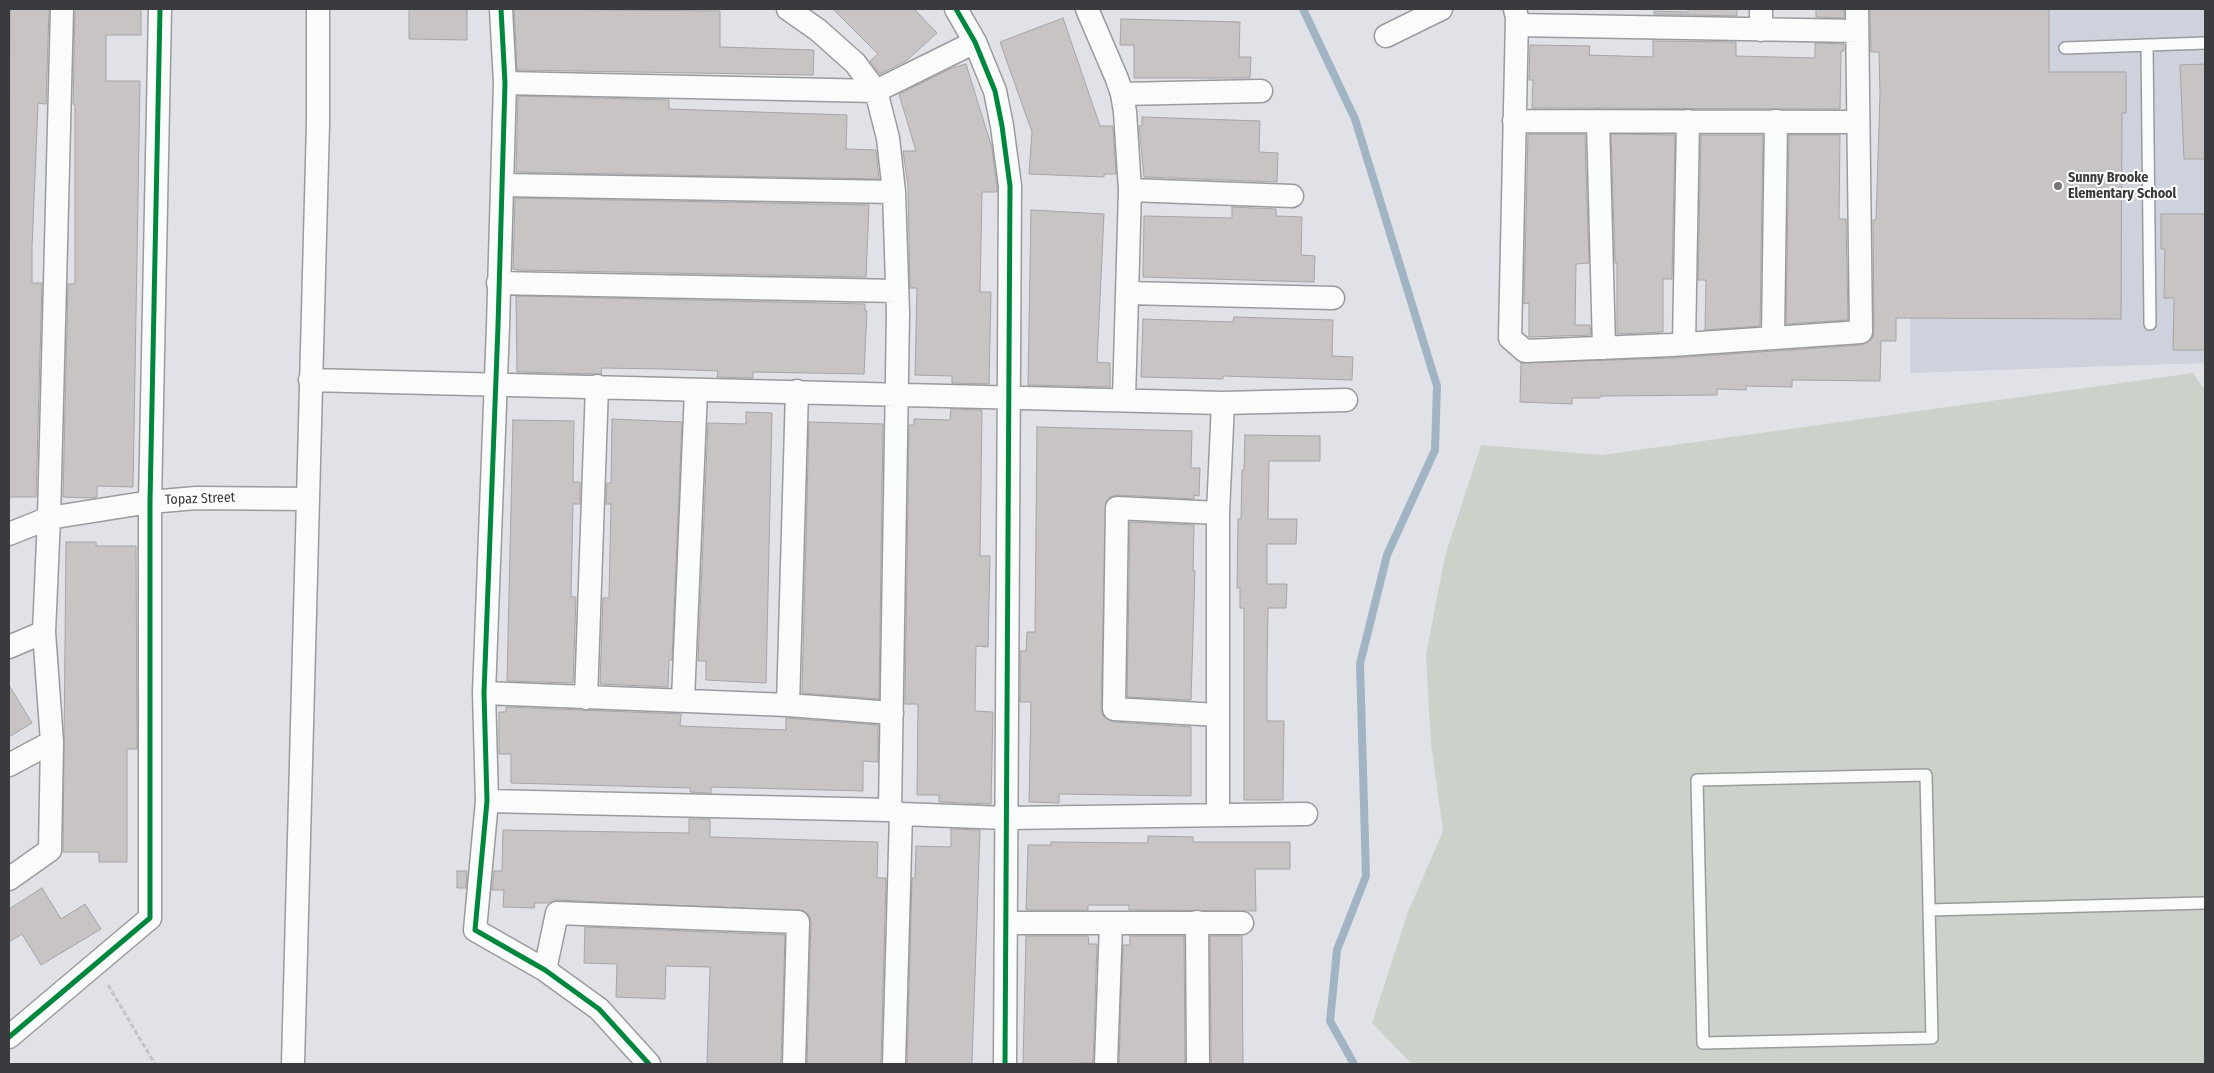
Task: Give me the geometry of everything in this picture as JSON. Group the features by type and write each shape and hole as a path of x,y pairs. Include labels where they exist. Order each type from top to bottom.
{"street":[{"path":"9,879 50,850 52,742 44,632 49,518 62,9"},
{"path":"9,1037 150,918 150,502 160,9"},
{"path":"293,1064 318,123 318,9"},
{"path":"501,9 505,83 484,693 487,801 475,930 545,970 599,1009 649,1064"},
{"path":"788,9 818,30 855,63 876,91 888,138 894,192 898,312 892,713 895,812 894,1064"},
{"path":"956,9 975,42 994,91 1002,126 1010,186 1005,1064"},
{"path":"1087,9 1122,94 1130,190 1124,399"},
{"path":"1386,36 1441,9"},
{"path":"1516,17 1761,20 1857,20 1861,332 1684,344 1525,351 1510,338 1516,17"},
{"path":"505,83 876,91 975,42"},
{"path":"1122,94 1261,91"},
{"path":"1514,121 1857,122"},
{"path":"1598,121 1604,348"},
{"path":"1684,344 1688,121"},
{"path":"1773,337 1776,121"},
{"path":"502,185 894,192"},
{"path":"1130,190 1292,196"},
{"path":"498,283 897,291"},
{"path":"1128,293 1333,298"},
{"path":"310,380 596,386 696,391 797,391 896,395 1009,396 1223,403 1346,400"},
{"path":"586,698 596,386"},
{"path":"684,700 696,391"},
{"path":"788,705 797,391"},
{"path":"1218,815 1218,513 1223,403"},
{"name":"Topaz Street","path":"9,534 49,518 150,502 212,498 307,500"},
{"path":"1218,513 1116,508 1114,708 1218,715"},
{"path":"9,648 44,632"},
{"path":"484,693 788,705 892,713"},
{"path":"9,765 52,742"},
{"path":"487,801 895,812 1006,818 1306,814"},
{"path":"545,970 557,913 798,922 794,1064"},
{"path":"1007,922 1242,923"},
{"path":"1197,922 1198,1064"},
{"path":"1106,1064 1111,923"}],"lane":[{"path":"2065,48 2205,43"},
{"path":"2147,45 2150,324"},
{"path":"1926,775 1929,910 1932,1038 1703,1043 1697,780 1926,775"},
{"path":"1929,910 2205,903"}],"path":[{"path":"96,965 155,1064"}],"shaded area":[{"name":"Sunny Brooke Elementary School","path":"1912,9 2205,9 2205,363 1910,373"},
{"path":"2193,373 2205,390 2205,1064 1412,1064 1372,1023 1408,912 1443,831 1431,743 1426,655 1445,556 1481,445 1602,455"}],"building":[{"path":"10,9 49,9 46,104 38,103 32,247 32,283 42,283 36,497 9,497"},
{"path":"75,9 141,9 141,35 106,35 106,81 140,81 133,487 97,486 97,497 91,498 63,497 68,284 75,284 75,105 73,104"},
{"path":"409,9 467,9 467,40 409,39"},
{"path":"514,9 720,11 720,47 814,50 813,75 517,70"},
{"path":"833,9 914,9 937,33 906,61 880,74 870,61 878,54"},
{"path":"1688,9 1737,9 1737,16 1654,14 1654,11 1688,12"},
{"path":"1816,9 1844,9 1844,18 1816,17"},
{"path":"1870,9 2049,9 2049,72 2126,72 2126,113 2122,113 2121,319 1896,318 1896,341 1881,341 1880,381 1792,380 1792,387 1746,386 1746,390 1717,389 1717,395 1600,396 1600,398 1572,398 1572,404 1520,402 1521,363 1672,358 1862,345 1872,339 1874,332 1873,220 1876,220 1880,94 1879,52 1871,52"},
{"path":"1063,18 1100,126 1113,126 1116,174 1104,174 1104,177 1029,174 1032,132 1000,42"},
{"path":"1121,19 1240,22 1239,57 1251,57 1250,78 1134,78 1134,45 1120,45"},
{"path":"1653,41 1736,42 1736,56 1815,58 1815,43 1844,44 1844,51 1841,51 1840,109 1532,108 1533,80 1529,80 1530,45 1590,46 1589,55 1653,57"},
{"path":"966,64 992,148 997,187 997,192 982,192 980,292 991,292 989,384 952,383 952,376 915,375 917,288 910,288 908,186 903,151 916,151 899,94 952,68"},
{"path":"2205,64 2205,159 2184,159 2180,65"},
{"path":"518,96 669,100 669,109 847,115 846,149 876,150 879,179 516,172"},
{"path":"1142,117 1260,121 1259,152 1278,153 1277,182 1144,177 1139,126 1142,126"},
{"path":"1528,134 1585,134 1589,263 1576,264 1575,325 1590,325 1591,335 1529,337 1529,303 1524,304"},
{"path":"1611,134 1675,135 1672,279 1663,279 1663,332 1617,334 1617,263 1615,263"},
{"path":"1701,135 1763,135 1760,326 1705,330 1706,280 1698,280"},
{"path":"1789,135 1840,135 1839,219 1846,219 1848,320 1786,324"},
{"path":"515,198 869,205 866,277 517,270 513,269"},
{"path":"1232,207 1276,209 1276,216 1302,217 1301,255 1315,256 1314,282 1143,277 1144,216 1232,218"},
{"path":"1031,210 1104,214 1097,362 1110,363 1110,387 1028,385"},
{"path":"2161,214 2205,214 2205,350 2173,350 2174,298 2164,298 2165,249 2161,249"},
{"path":"516,296 865,304 865,311 867,311 864,374 753,372 753,378 717,377 718,371 664,369 602,368 601,374 517,372"},
{"path":"1234,317 1333,320 1332,356 1353,357 1352,380 1223,376 1223,379 1141,377 1143,319 1233,322"},
{"path":"951,409 982,410 980,556 990,556 988,647 976,646 975,711 993,712 991,804 939,802 939,795 917,795 918,704 905,704 909,425 914,425 914,419 950,420"},
{"path":"746,412 772,413 766,683 706,680 706,661 698,661 708,423 746,424"},
{"path":"612,419 682,422 672,660 669,660 668,687 600,684 603,598 609,598 611,504 606,504 607,483 611,483"},
{"path":"513,420 574,421 573,482 580,482 580,504 573,504 571,597 576,597 573,683 507,681"},
{"path":"809,422 883,424 879,699 802,693"},
{"path":"1037,427 1192,431 1191,468 1200,468 1199,496 1194,495 1194,499 1118,495 1110,497 1106,502 1101,709 1103,716 1113,722 1191,727 1191,796 1059,794 1059,803 1029,802 1031,702 1020,702 1020,651 1026,651 1027,632 1035,632"},
{"path":"1245,435 1320,436 1320,461 1269,461 1268,519 1297,519 1296,544 1267,544 1267,584 1287,584 1286,608 1268,608 1267,721 1284,721 1283,800 1244,800 1244,608 1240,608 1240,588 1237,588 1238,519 1241,519"},
{"path":"1130,522 1194,525 1193,571 1195,571 1191,700 1127,697"},
{"path":"66,542 96,542 96,546 136,546 137,749 127,749 127,862 99,862 99,852 63,852"},
{"path":"9,685 32,723 9,737"},
{"path":"506,707 681,714 680,726 786,730 786,718 878,725 878,762 863,761 863,791 711,787 711,793 690,792 691,788 511,783 511,754 499,754 499,712 506,712"},
{"path":"689,819 710,819 710,837 878,842 877,878 886,878 881,1064 807,1064 811,922 809,915 804,911 557,900 549,903 535,903 534,908 503,907 504,890 492,890 494,871 502,871 503,830 689,833"},
{"path":"951,829 980,830 972,1064 907,1064 912,878 915,878 916,846 951,847"},
{"path":"1148,836 1193,837 1193,842 1290,842 1290,869 1255,869 1256,911 1129,910 1129,905 1088,905 1088,910 1026,910 1028,845 1051,845 1051,842 1148,843"},
{"path":"457,871 467,871 466,888 457,888"},
{"path":"42,888 61,919 85,904 101,929 41,965 22,934 9,942 9,909"},
{"path":"585,927 785,935 781,1064 707,1064 710,967 666,966 665,999 616,997 617,964 584,963"},
{"path":"1026,936 1088,936 1089,944 1097,944 1093,1063 1023,1064"},
{"path":"1130,936 1184,936 1185,1064 1119,1064 1123,945 1130,945"},
{"path":"1210,936 1242,936 1243,1064 1211,1064"}],"waterway":[{"path":"1303,9 1355,119 1437,386 1435,450 1387,555 1360,664 1366,876 1337,950 1330,1021 1354,1064"}],"cycle path":[{"path":"9,1037 150,918 150,502 160,9"},
{"path":"501,9 505,83 484,693 487,801 475,930 545,970 599,1009 649,1064"},
{"path":"956,9 975,42 995,91 1010,186 1005,1064"}],"place":[{"name":"Sunny Brooke Elementary School","path":"2058,186"}]}
